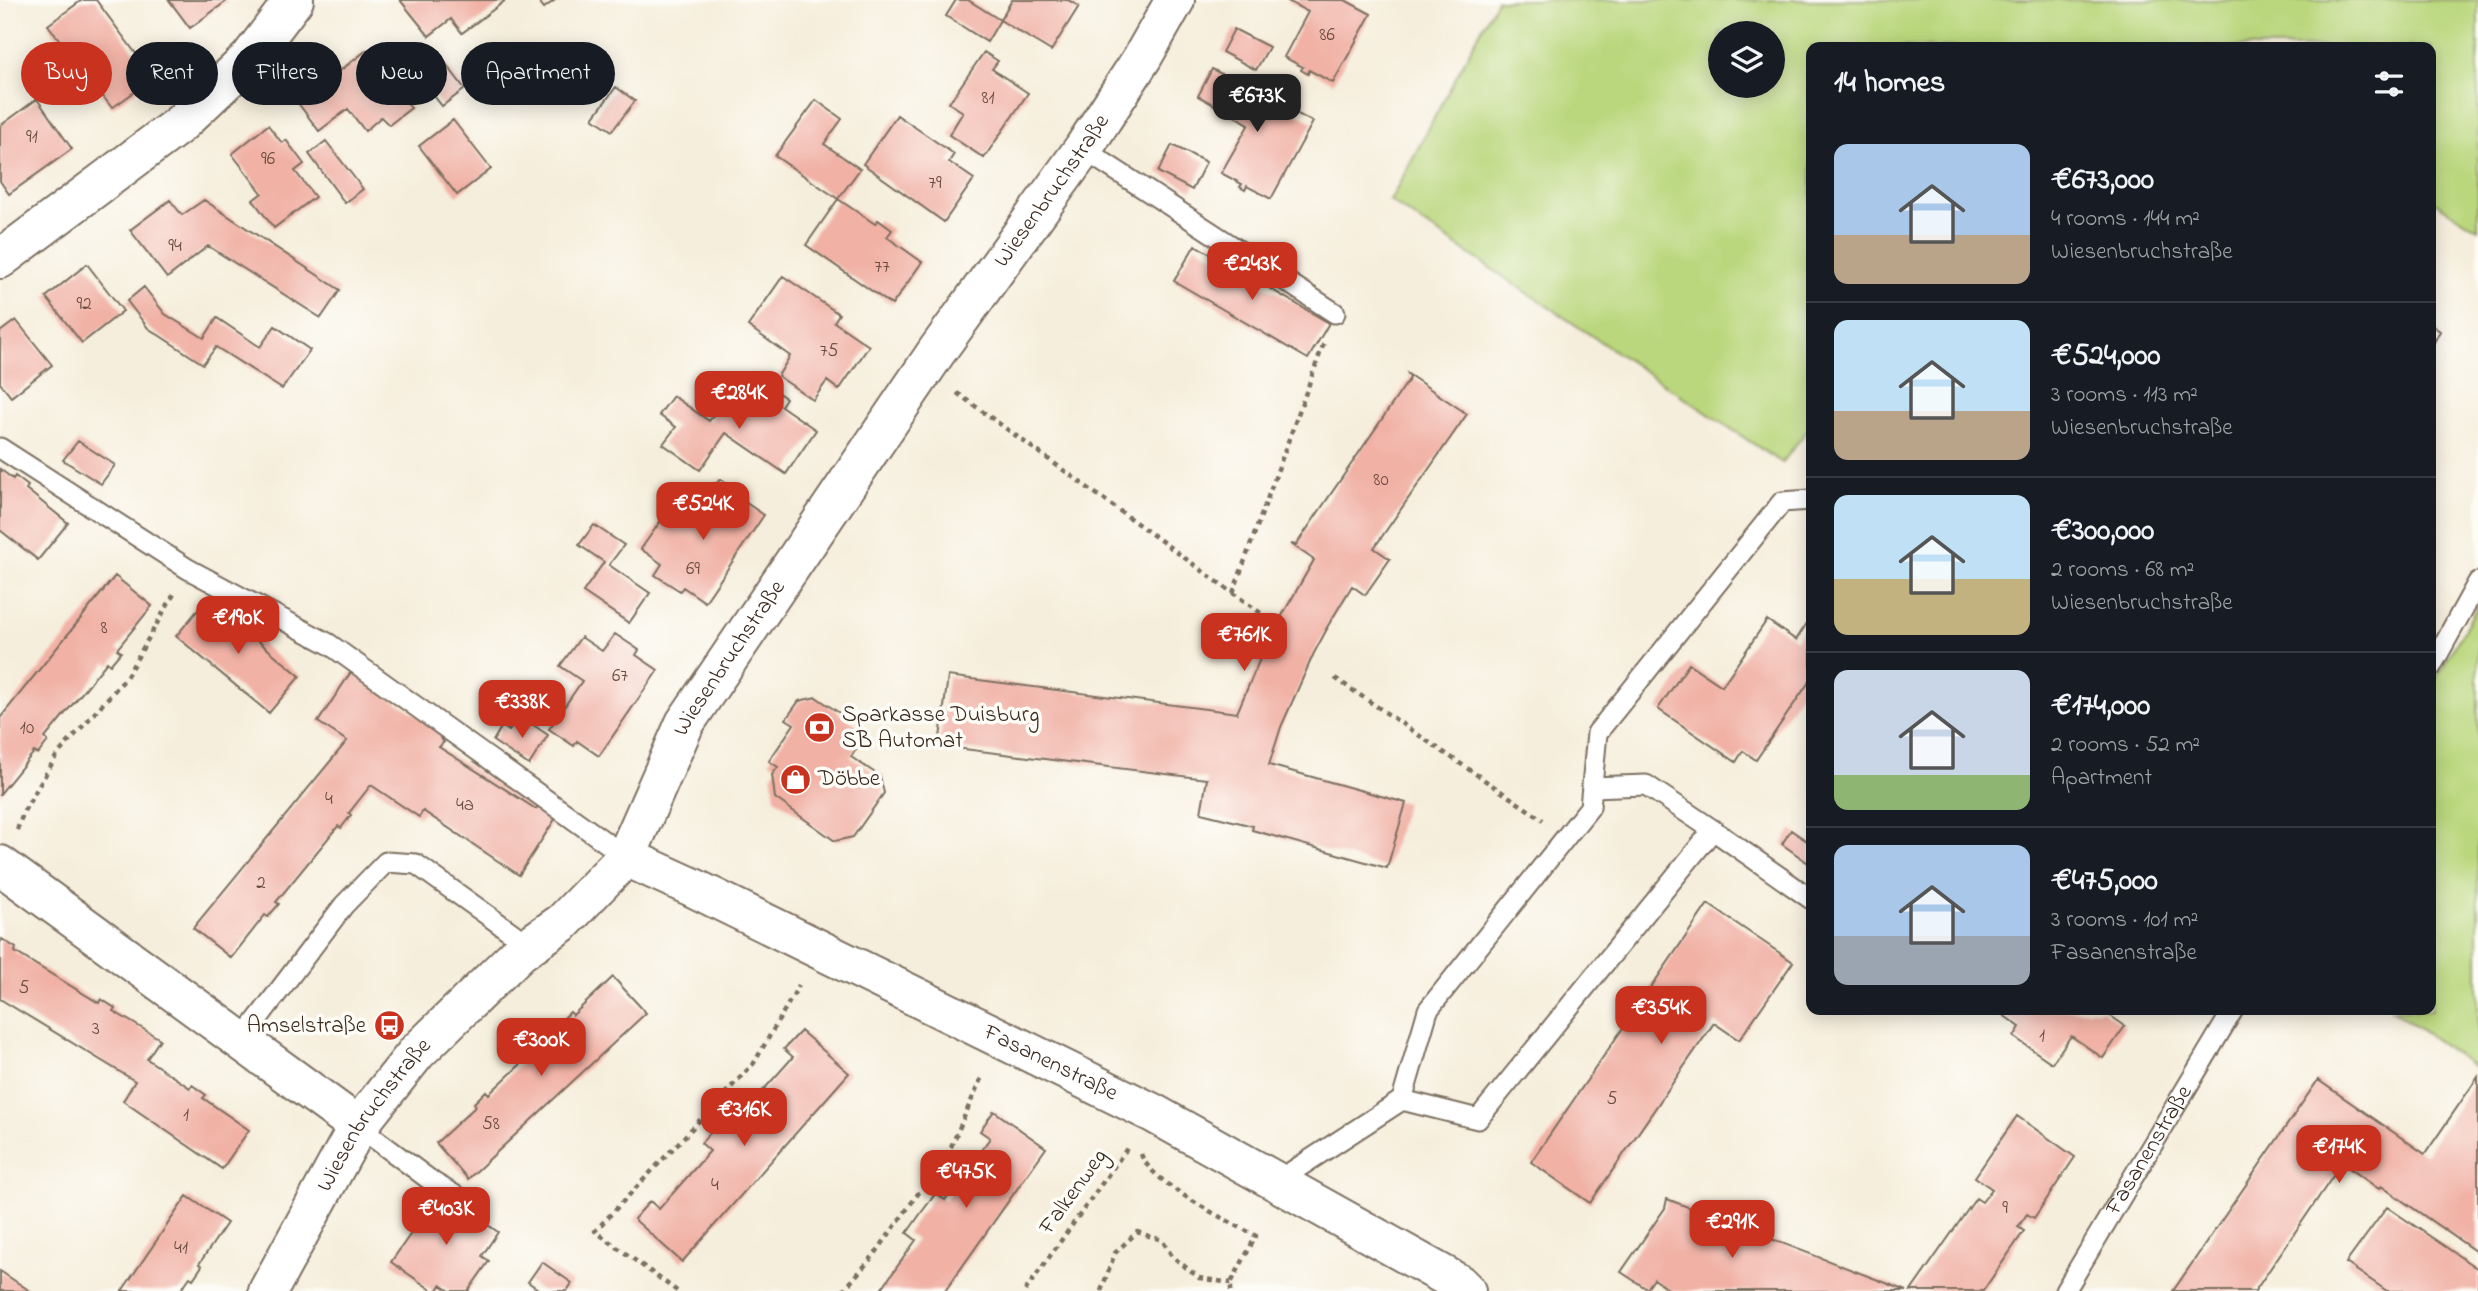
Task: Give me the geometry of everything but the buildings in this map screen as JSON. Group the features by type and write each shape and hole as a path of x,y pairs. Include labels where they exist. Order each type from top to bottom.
{"street":[{"path":"0,259 180,124 250,58 294,0"},
{"name":"Wiesenbruchstraße","path":"268,1291 358,1126 416,1052 529,945 563,922 626,857 685,723 925,370 1083,149 1142,58 1175,0"},
{"name":"Fasanenstraße","path":"626,857 998,1037 1144,1125 1276,1182 1458,1283 1466,1291"},
{"path":"1,866 358,1126"}],"lane":[{"path":"1083,149 1335,313"},
{"path":"0,448 188,569 329,644 626,857"},
{"path":"1276,1182 1402,1100 1428,1010 1590,807 1597,733 1783,502 1806,500"},
{"path":"2436,658 2478,582"},
{"path":"1592,788 1646,785 1806,895"},
{"path":"1402,1100 1478,1119 1713,830"},
{"path":"241,1041 344,905 386,862 416,864 529,945"},
{"name":"Fasanenstraße","path":"2065,1291 2230,1015"},
{"path":"358,1126 434,1183 461,1199"}],"path":[{"path":"1233,593 1335,313"},
{"path":"925,370 1262,614"},
{"path":"1,866 24,811 57,755 125,679 188,569"},
{"path":"1335,678 1567,836"},
{"path":"677,1291 596,1231 754,1063 819,949"},
{"path":"843,1291 875,1254 950,1149 998,1037"},
{"path":"1144,1125 1144,1163 1186,1197 1256,1236 1231,1283 1231,1291"},
{"name":"Falkenweg","path":"1025,1291 1144,1125"},
{"path":"1101,1291 1115,1253 1137,1232 1161,1240 1172,1256 1199,1278 1231,1283"}],"green space":[{"path":"1497,0 2478,0 2478,229 2436,203 2436,42 1806,42 1806,432 1782,463 1390,201"},
{"path":"2478,605 2478,1069 2399,1015 2436,1015 2436,679"}],"place":[{"name":"Sparkasse Duisburg SB Automat","path":"819,728"},
{"name":"Döbbe","path":"795,779"},
{"name":"Amselstraße","path":"389,1026"}]}
